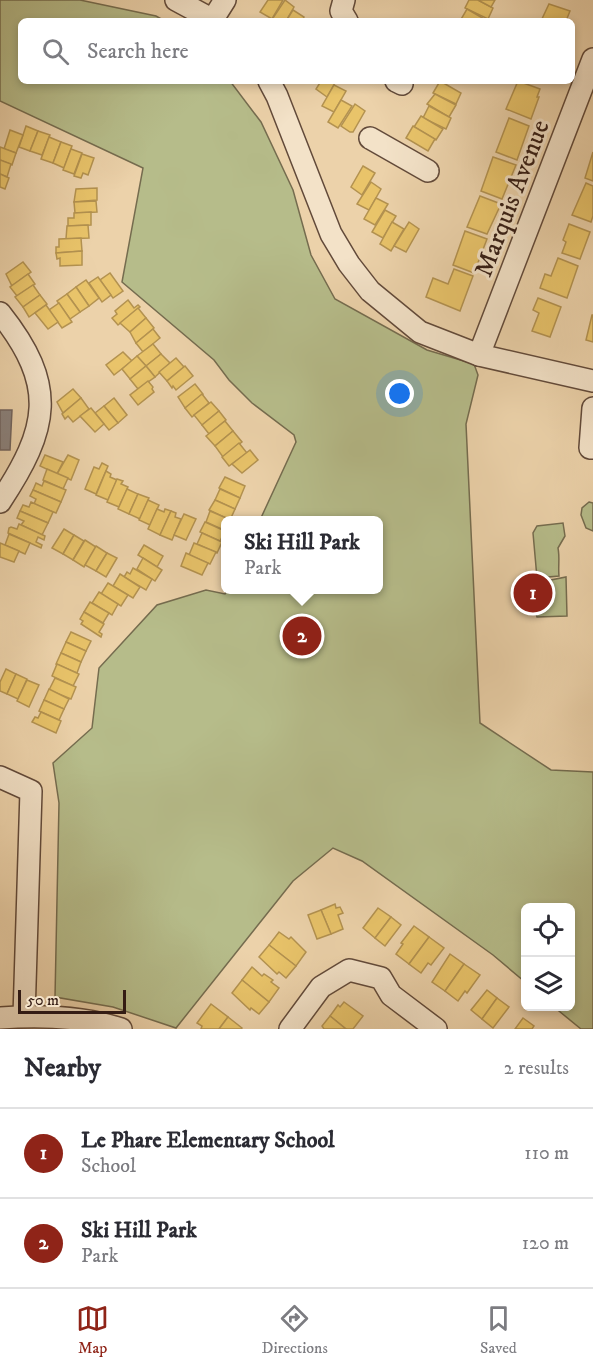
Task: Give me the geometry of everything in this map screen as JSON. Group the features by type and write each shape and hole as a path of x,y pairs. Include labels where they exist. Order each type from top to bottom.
{"street":[{"path":"176,0 210,18"},
{"path":"215,18 225,0"},
{"path":"344,0 341,11 345,18"},
{"name":"Marquis Avenue","path":"479,356 593,59"},
{"path":"271,84 278,96 331,234 370,291 420,332 479,356 593,381"},
{"path":"370,138 428,171"},
{"path":"0,313 24,345 37,378 41,396 37,432 20,470 0,502"},
{"path":"593,408 590,448 593,448"},
{"path":"0,777 31,791 24,1016"},
{"path":"290,1029 321,987 349,970 381,978 391,995 436,1029"},
{"path":"0,1018 60,1017 121,1029"}],"green space":[{"path":"0,0 80,0 160,18 18,18 18,84 232,84 261,122 293,190 311,255 335,299 427,350 474,364 478,375 466,424 480,723 551,770 593,772 593,1029 581,1029 559,1011 575,1011 575,903 521,903 521,979 493,955 362,861 333,848 293,881 176,1028 113,1007 55,997 59,803 53,763 92,728 99,668 157,605 206,590 221,594 383,594 383,516 262,516 296,442 294,435 252,403 229,380 214,360 122,282 143,168 0,101"},
{"path":"589,502 593,503 593,531 586,528 581,515 582,508"},
{"path":"563,523 565,536 558,548 559,576 537,578 533,533 537,526"},
{"path":"566,577 567,616 537,617 530,589 531,584"}],"building: Homes":[{"path":"268,0 283,0 273,18 260,12"},
{"path":"285,0 294,7 288,18 273,18"},
{"path":"469,0 478,0 493,8 488,18 486,18 465,8"},
{"path":"478,0 495,0 491,7"},
{"path":"549,4 570,11 567,18 542,18"},
{"path":"467,9 483,18 462,18"},
{"path":"293,10 304,17 304,18 288,18"},
{"path":"319,84 334,84 327,97 316,89"},
{"path":"438,84 445,84 461,93 456,104 433,93"},
{"path":"517,84 526,84 540,89 531,119 506,109"},
{"path":"334,85 346,91 334,112 322,106"},
{"path":"435,94 456,105 449,117 427,104"},
{"path":"341,100 352,106 338,128 328,122"},
{"path":"355,104 365,111 353,132 350,132 341,126"},
{"path":"429,106 451,118 446,129 423,118"},
{"path":"421,116 443,129 436,140 414,127"},
{"path":"509,118 529,126 517,160 496,152"},
{"path":"26,126 38,131 30,151 19,147"},
{"path":"413,126 435,139 428,151 406,138"},
{"path":"10,130 23,135 16,153 4,149"},
{"path":"38,131 50,135 42,155 30,151"},
{"path":"49,137 61,142 53,163 41,159"},
{"path":"61,142 72,146 64,168 53,163"},
{"path":"0,147 16,153 12,165 0,160"},
{"path":"71,149 82,153 74,174 63,170"},
{"path":"593,152 593,181 585,178"},
{"path":"82,154 94,158 88,175 83,173 81,178 74,176"},
{"path":"493,157 516,165 502,199 481,191"},
{"path":"0,160 11,164 7,177 0,174"},
{"path":"363,166 375,173 362,195 351,187"},
{"path":"0,174 9,178 5,189 0,187"},
{"path":"371,182 381,189 369,210 357,204"},
{"path":"586,183 593,186 591,222 572,215"},
{"path":"97,188 97,200 74,202 76,189"},
{"path":"480,196 501,204 487,234 467,227"},
{"path":"376,198 388,204 375,225 364,219"},
{"path":"96,201 97,212 75,213 74,202"},
{"path":"385,210 396,216 383,238 372,232"},
{"path":"91,212 91,225 68,226 68,218 74,218 74,213"},
{"path":"392,222 404,229 391,251 380,244"},
{"path":"409,222 419,229 406,252 394,246"},
{"path":"569,224 590,232 580,259 562,253 566,242 563,240"},
{"path":"88,225 89,238 66,239 67,226"},
{"path":"465,231 487,239 474,273 453,265"},
{"path":"81,238 82,251 56,253 59,239"},
{"path":"82,251 82,265 60,266 60,258 57,259 56,253"},
{"path":"558,258 578,266 567,298 540,288 545,274 551,276"},
{"path":"23,262 31,272 12,286 6,274"},
{"path":"454,269 473,276 460,311 426,297 433,278 448,284"},
{"path":"110,273 123,291 113,298 100,280"},
{"path":"28,274 35,284 17,296 10,287"},
{"path":"98,277 111,295 102,302 89,283"},
{"path":"86,280 99,298 89,306 76,287"},
{"path":"33,285 40,295 23,307 15,297"},
{"path":"76,287 89,306 80,312 67,294"},
{"path":"67,294 80,312 70,319 57,301"},
{"path":"40,295 47,304 29,317 23,307"},
{"path":"538,298 561,307 550,337 532,331 539,313 533,310"},
{"path":"128,300 134,308 138,305 140,307 118,325 112,318 117,314 115,311"},
{"path":"59,303 72,322 62,328 49,310"},
{"path":"46,305 58,322 48,329 35,313"},
{"path":"138,308 146,318 130,332 120,323"},
{"path":"593,315 593,342 586,340"},
{"path":"146,318 154,328 136,343 130,332"},
{"path":"153,329 160,338 143,352 136,343"},
{"path":"153,344 161,354 146,366 137,356"},
{"path":"123,352 132,361 114,375 106,365"},
{"path":"161,354 170,363 155,377 146,366"},
{"path":"137,356 146,366 130,379 122,369"},
{"path":"176,358 184,367 167,381 159,372"},
{"path":"146,366 155,377 138,389 130,379"},
{"path":"185,366 193,376 176,390 167,381"},
{"path":"148,381 154,392 138,405 130,395"},
{"path":"195,384 203,394 185,408 178,397"},
{"path":"73,389 81,398 63,413 57,402"},
{"path":"202,394 209,403 192,417 185,408"},
{"path":"81,398 89,409 73,422 68,416 65,419 62,414"},
{"path":"114,398 127,415 118,423 104,406"},
{"path":"211,402 219,411 202,425 194,415"},
{"path":"104,406 118,423 109,430 95,413"},
{"path":"91,408 104,424 95,432 80,416"},
{"path":"219,411 226,420 209,434 202,425"},
{"path":"225,421 233,431 215,446 206,436"},
{"path":"233,431 242,442 223,457 215,446"},
{"path":"239,443 247,453 229,466 222,457"},
{"path":"250,450 258,460 242,473 232,464"},
{"path":"45,455 63,462 57,474 40,466"},
{"path":"68,455 79,460 71,480 57,474"},
{"path":"102,463 108,466 96,494 85,489 94,467 99,469"},
{"path":"47,469 68,478 63,489 43,480"},
{"path":"106,471 111,474 110,477 117,480 108,500 96,495"},
{"path":"225,477 245,486 240,498 219,488"},
{"path":"117,479 123,481 121,484 128,487 119,507 107,502"},
{"path":"44,481 66,490 61,502 33,490 36,483 42,486"},
{"path":"127,489 138,494 129,514 118,509"},
{"path":"220,489 240,498 235,509 215,500"},
{"path":"33,490 61,502 56,513 34,504 36,499 30,496"},
{"path":"138,494 149,498 140,519 129,514"},
{"path":"148,500 159,505 150,525 139,520"},
{"path":"215,500 235,509 232,516 222,516 209,510"},
{"path":"31,502 53,512 48,523 20,511 23,505 29,507"},
{"path":"157,509 164,512 165,509 171,511 160,535 148,529"},
{"path":"20,511 48,523 42,535 21,525 24,521 17,518"},
{"path":"171,511 176,513 175,517 181,519 172,540 160,535"},
{"path":"210,511 222,516 221,529 206,522"},
{"path":"184,514 196,519 186,540 174,535"},
{"path":"205,522 221,529 221,539 220,541 200,532"},
{"path":"19,524 45,536 44,540 38,537 36,542 42,545 41,548 8,533 9,528 17,529"},
{"path":"64,529 74,535 63,554 52,548"},
{"path":"202,533 221,542 217,553 197,544"},
{"path":"9,534 30,543 25,554 5,545"},
{"path":"74,535 84,541 73,560 63,554"},
{"path":"85,540 96,547 84,567 73,560"},
{"path":"0,543 19,551 14,562 0,557"},
{"path":"194,543 216,552 210,564 189,555"},
{"path":"144,545 163,556 157,567 138,555"},
{"path":"96,546 107,553 96,571 85,565"},
{"path":"107,553 117,558 106,577 96,571"},
{"path":"186,553 208,563 202,575 181,566"},
{"path":"143,558 162,570 155,581 137,569"},
{"path":"133,568 152,579 146,590 124,577 127,572 130,574"},
{"path":"120,574 140,587 133,598 113,586"},
{"path":"108,583 128,595 121,606 101,594"},
{"path":"99,592 118,604 112,615 92,603"},
{"path":"90,602 109,613 103,623 84,612"},
{"path":"84,612 104,624 99,632 102,634 101,637 81,624 83,621 80,619"},
{"path":"71,632 91,641 86,651 66,642"},
{"path":"66,642 86,651 81,662 61,653"},
{"path":"61,653 81,662 77,673 56,664"},
{"path":"57,664 79,674 73,686 52,676"},
{"path":"6,669 16,674 7,694 0,691 0,682"},
{"path":"16,674 27,679 18,699 7,694"},
{"path":"55,678 76,687 71,699 49,690"},
{"path":"27,680 39,685 29,707 17,701"},
{"path":"49,689 69,699 64,709 44,700"},
{"path":"44,700 64,709 59,720 39,711"},
{"path":"41,712 61,721 56,733 32,722"},
{"path":"335,904 336,908 340,907 343,913 338,915 343,929 331,934 321,910"},
{"path":"378,908 391,917 375,938 363,928"},
{"path":"321,910 331,934 317,939 308,915"},
{"path":"391,917 401,925 385,946 375,938"},
{"path":"414,926 429,937 409,964 396,954"},
{"path":"279,932 289,939 291,937 306,952 296,966 269,945"},
{"path":"429,937 444,948 431,965 428,963 421,973 409,964"},
{"path":"269,945 296,966 286,978 279,972 277,974 259,957"},
{"path":"450,954 464,964 445,991 432,982"},
{"path":"464,964 480,975 458,1001 445,991"},
{"path":"252,967 262,976 264,974 273,980 271,982 279,988 269,1002 242,980"},
{"path":"242,980 269,1002 259,1014 251,1008 250,1010 232,993"},
{"path":"487,990 497,998 482,1019 471,1010"},
{"path":"497,998 509,1007 493,1028 482,1019"},
{"path":"344,1002 363,1016 353,1029 346,1029 330,1016 338,1005 340,1007"},
{"path":"211,1004 228,1017 219,1029 201,1029 202,1026 197,1023"},
{"path":"330,1016 346,1029 324,1029 322,1026"},
{"path":"228,1017 242,1028 219,1029"},
{"path":"523,1018 534,1026 532,1029 515,1029"}],"building: Industry":[{"path":"0,410 12,410 10,450 0,450"}],"place":[{"name":"Le Phare Elementary School","path":"533,593"},
{"name":"Ski Hill Park","path":"302,636"}]}
